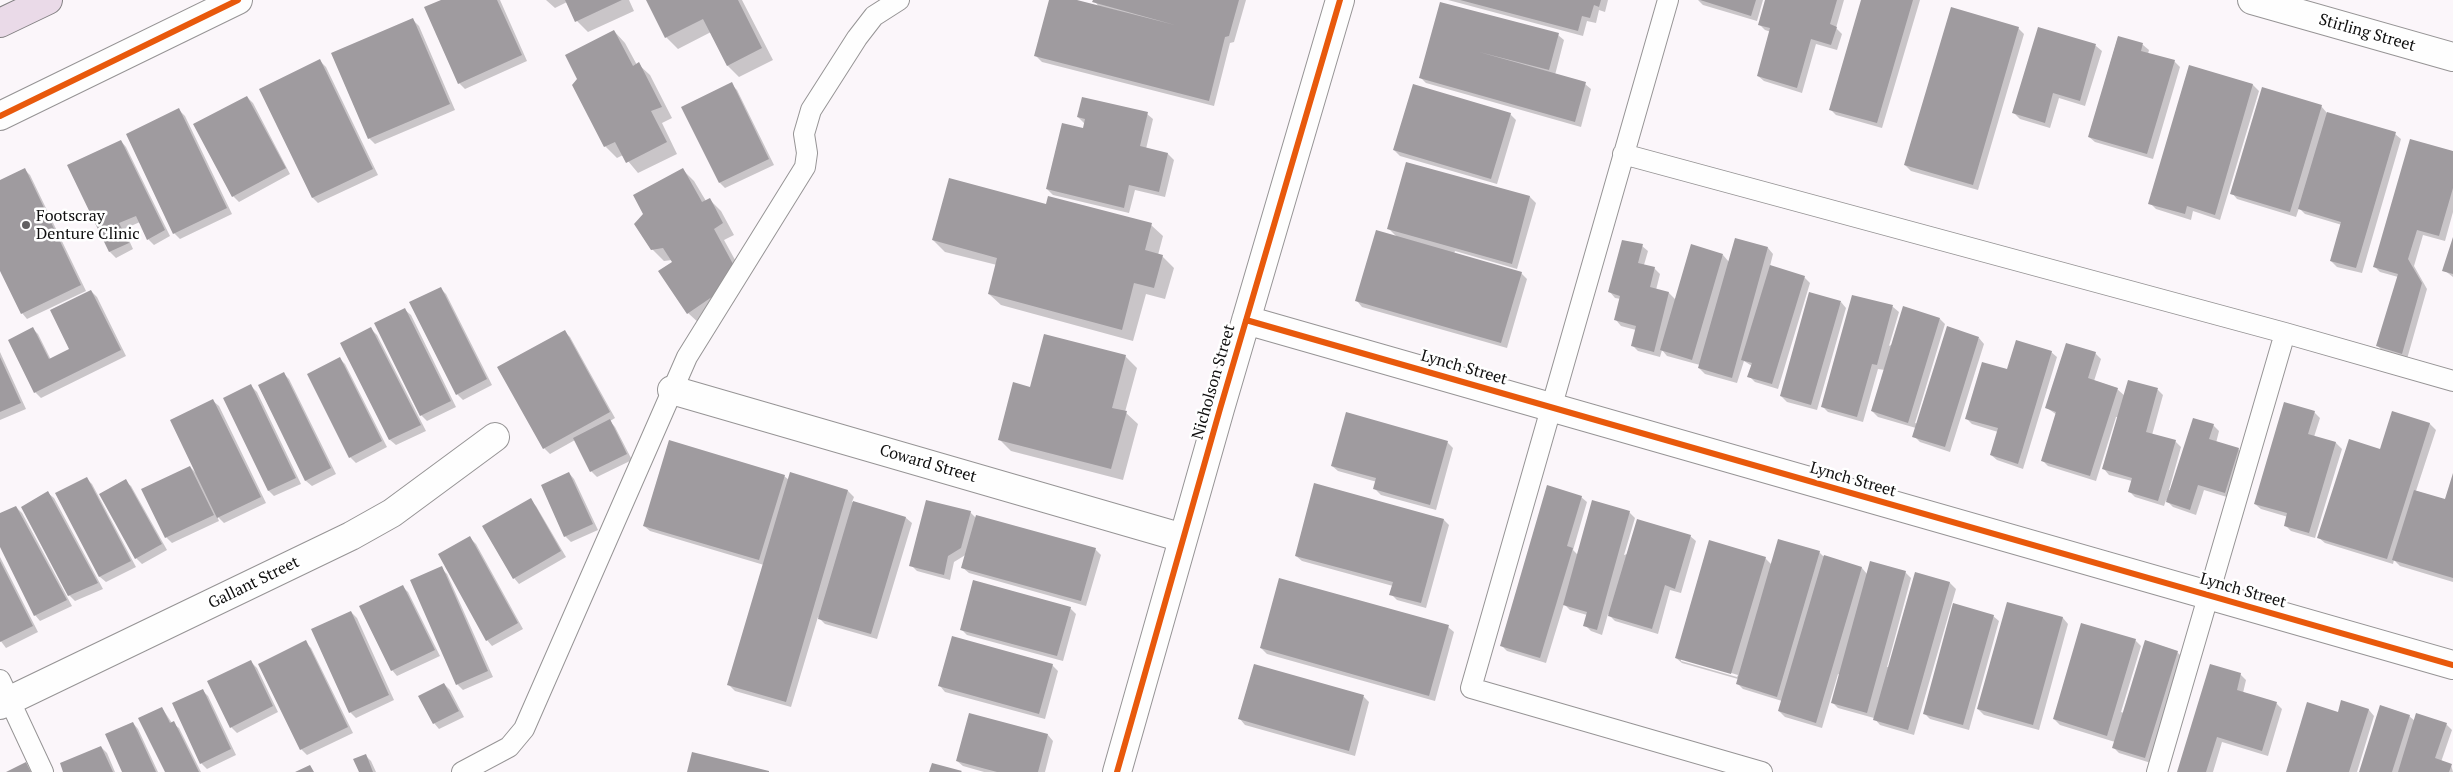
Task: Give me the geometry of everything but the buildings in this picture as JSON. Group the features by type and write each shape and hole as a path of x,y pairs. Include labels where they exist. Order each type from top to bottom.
{"highway":[{"path":"0,24 48,0"}],"street":[{"path":"0,116 238,0"},
{"name":"Nicholson Street","path":"1117,772 1183,538 1340,0"},
{"name":"Stirling Street","path":"2252,0 2453,57"},
{"name":"Lynch Street","path":"1246,320 2453,665"},
{"name":"Coward Street","path":"672,390 1183,538"},
{"name":"Gallant Street","path":"3,696 369,527 392,513 494,437"}],"lane":[{"path":"462,772 509,747 524,729 687,357 801,176 806,161 805,127 812,110 874,16 899,0"},
{"path":"1668,0 1471,688 1762,772"},
{"path":"1623,154 2284,333 2453,381"},
{"path":"2157,772 2284,333"},
{"path":"3,696 43,772"}],"cycle path":[{"path":"0,116 238,0"},
{"path":"1117,772 1220,409 1340,0"},
{"path":"1246,320 2453,665"}],"place":[{"name":"Footscray Denture Clinic","path":"26,225"}]}
